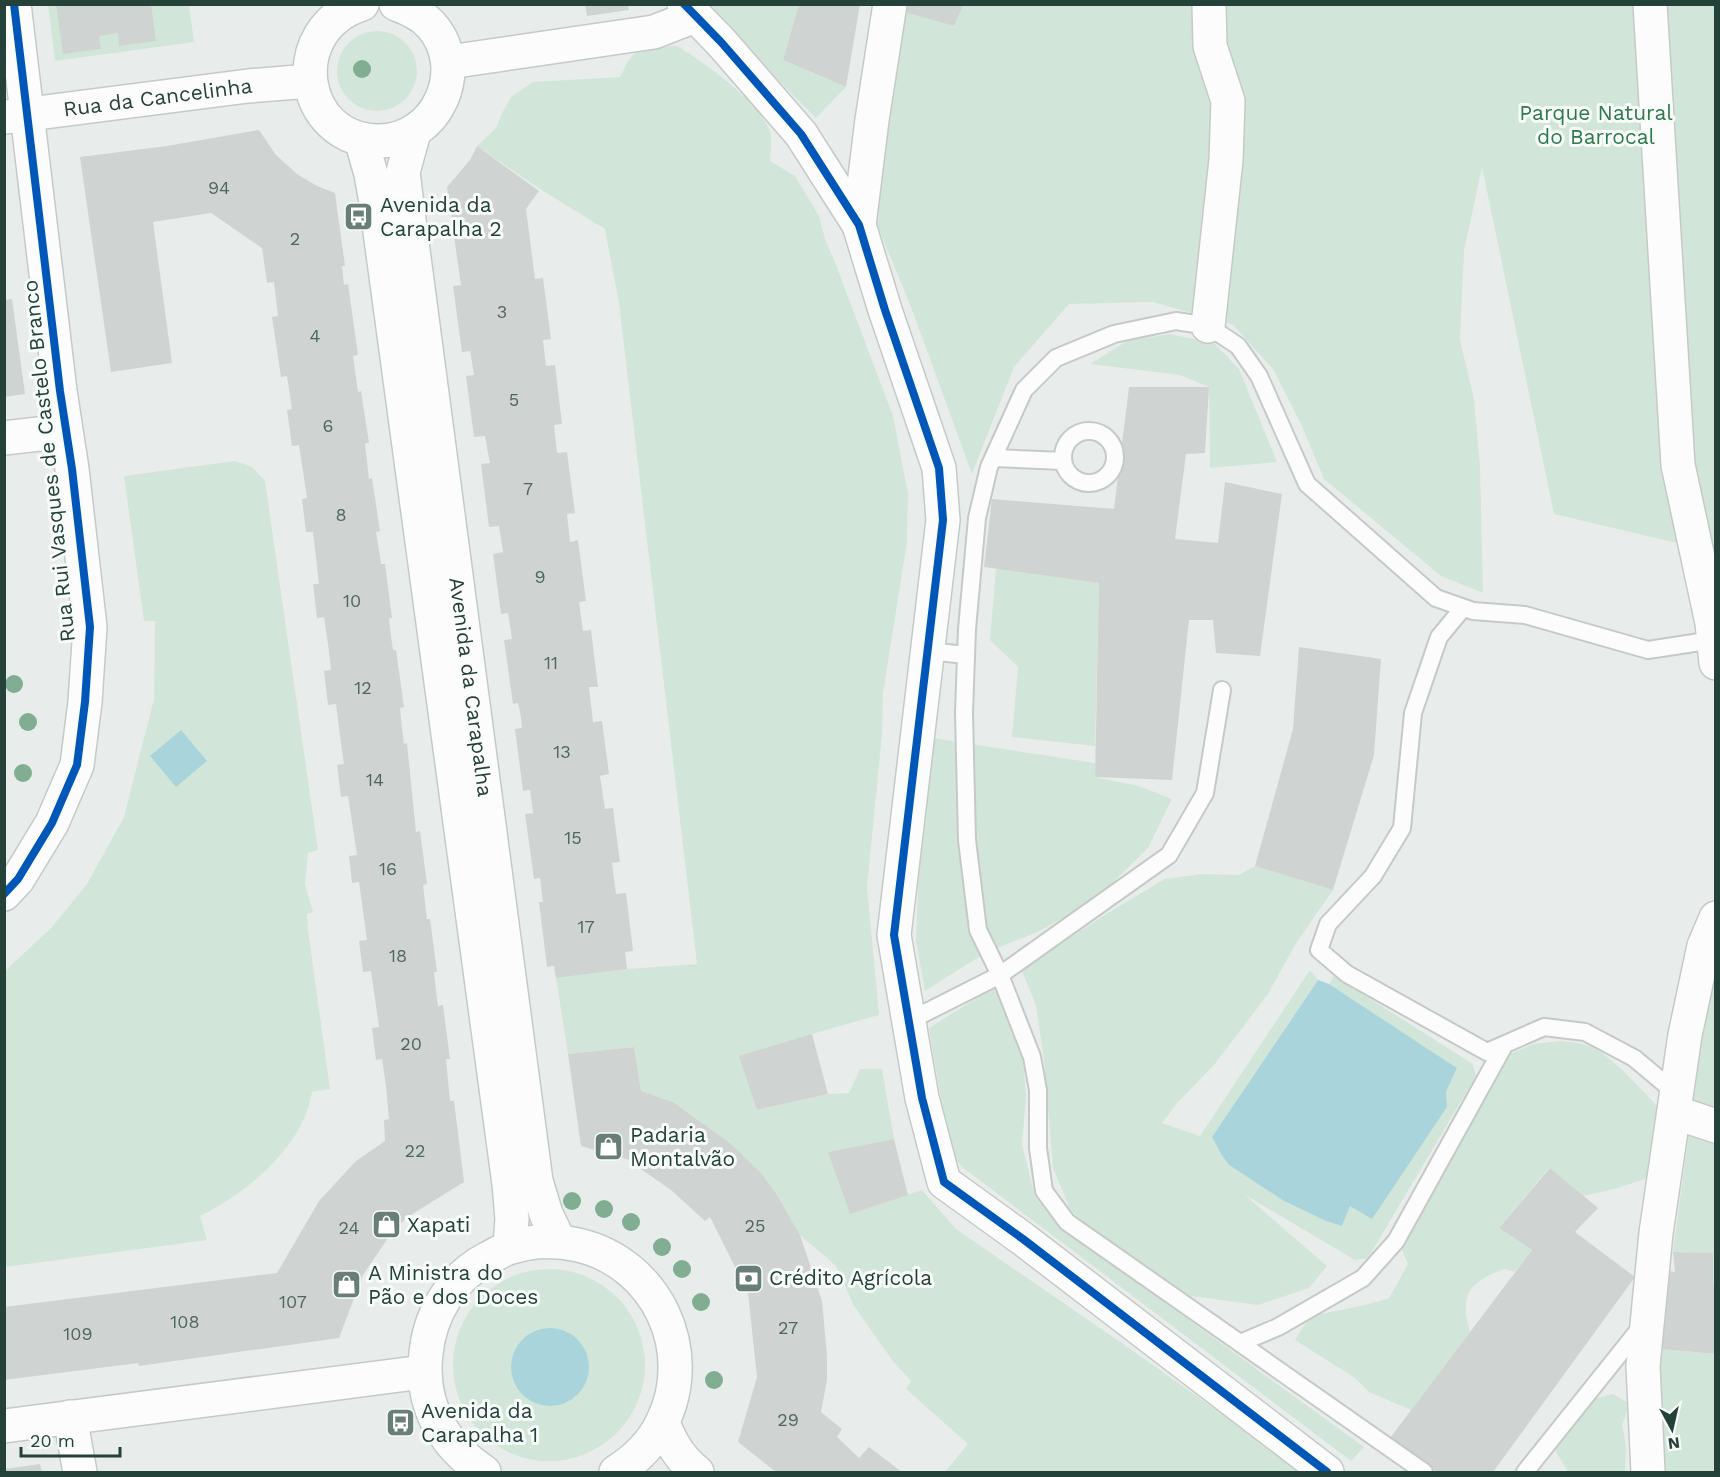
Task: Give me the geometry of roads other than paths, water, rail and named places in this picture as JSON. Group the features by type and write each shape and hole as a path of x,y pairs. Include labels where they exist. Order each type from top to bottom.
{"street":[{"name":"Rua Rui Vasques de Castelo Branco","path":"4,894 18,879 52,823 77,765 85,702 90,627 72,469 16,116 14,4"},
{"path":"859,225 890,4"},
{"path":"1208,326 1226,160 1228,101 1210,46 1209,4"},
{"path":"1650,4 1678,465 1712,623 1714,651"},
{"path":"350,7 328,24 316,41 310,61 310,81 316,100 327,118 343,131 361,139 379,141 397,139 414,132 430,119 442,102 448,83 449,62 443,43 432,26 416,12 397,5"},
{"path":"449,62 654,32 690,10 801,134 859,225 885,310 939,468 943,520 894,935 922,1098 944,1182 1032,1246 1327,1473"},
{"name":"Rua da Cancelinha","path":"16,116 248,86 310,81"},
{"name":"Avenida da Carapalha","path":"414,132 403,172 536,1181 546,1214 559,1241"},
{"name":"Avenida da Carapalha","path":"361,139 376,202 509,1184 512,1219 510,1247"},
{"path":"4,438 65,431"},
{"path":"1648,1473 1643,1366 1656,1233 1685,1035 1702,957 1716,918"},
{"path":"1675,1103 1716,1126"},
{"path":"484,1473 466,1460 444,1435 429,1405 423,1372 428,1333 445,1295 474,1266 510,1247 534,1242 559,1241 599,1250 633,1272 660,1304 674,1343 675,1383 663,1423 649,1444 632,1462 617,1472"},
{"path":"4,1426 423,1372"},
{"path":"70,1417 80,1473"},
{"path":"663,1423 671,1443 697,1473"},
{"path":"617,1472 624,1473"}],"lane":[{"path":"1424,1473 1067,1222 1044,1191 1038,1148 1038,1090 1032,1057 1000,975 978,930 967,840 964,713 966,655 977,518 989,467 1024,390 1056,358 1114,334 1176,321 1208,326 1238,346 1259,376 1307,484 1437,598 1473,611 1525,615 1648,650 1714,651"},
{"path":"994,458 1064,461"},
{"path":"1463,608 1439,637 1413,713 1402,828 1373,876 1328,924 1319,950 1347,974 1487,1052 1544,1027 1585,1032 1634,1058 1675,1103"},
{"path":"928,651 966,655"},
{"path":"909,1021 1000,975 1169,855 1205,793 1222,690"},
{"path":"1240,1343 1278,1327 1363,1278 1396,1241 1505,1044"},
{"path":"1525,1473 1647,1319"}],"water":[{"path":"181,730 207,761 176,787 150,756"},
{"path":"1318,980 1329,984 1457,1068 1446,1092 1447,1107 1372,1219 1350,1206 1342,1226 1284,1201 1229,1165 1212,1137"},
{"path":"550,1328 565,1331 582,1345 589,1367 586,1382 572,1399 550,1406 535,1403 518,1389 511,1367 514,1352 528,1335"}],"place":[{"name":"Avenida da Carapalha 2","path":"359,217"},
{"name":"Padaria Montalvão","path":"609,1147"},
{"name":"Xapati","path":"386,1225"},
{"name":"Crédito Agrícola","path":"748,1278"},
{"name":"A Ministra do Pão e dos Doces","path":"347,1285"},
{"name":"Avenida da Carapalha 1","path":"400,1423"}],"park label":[{"name":"Parque Natural do Barrocal","path":"1596,125"}]}
